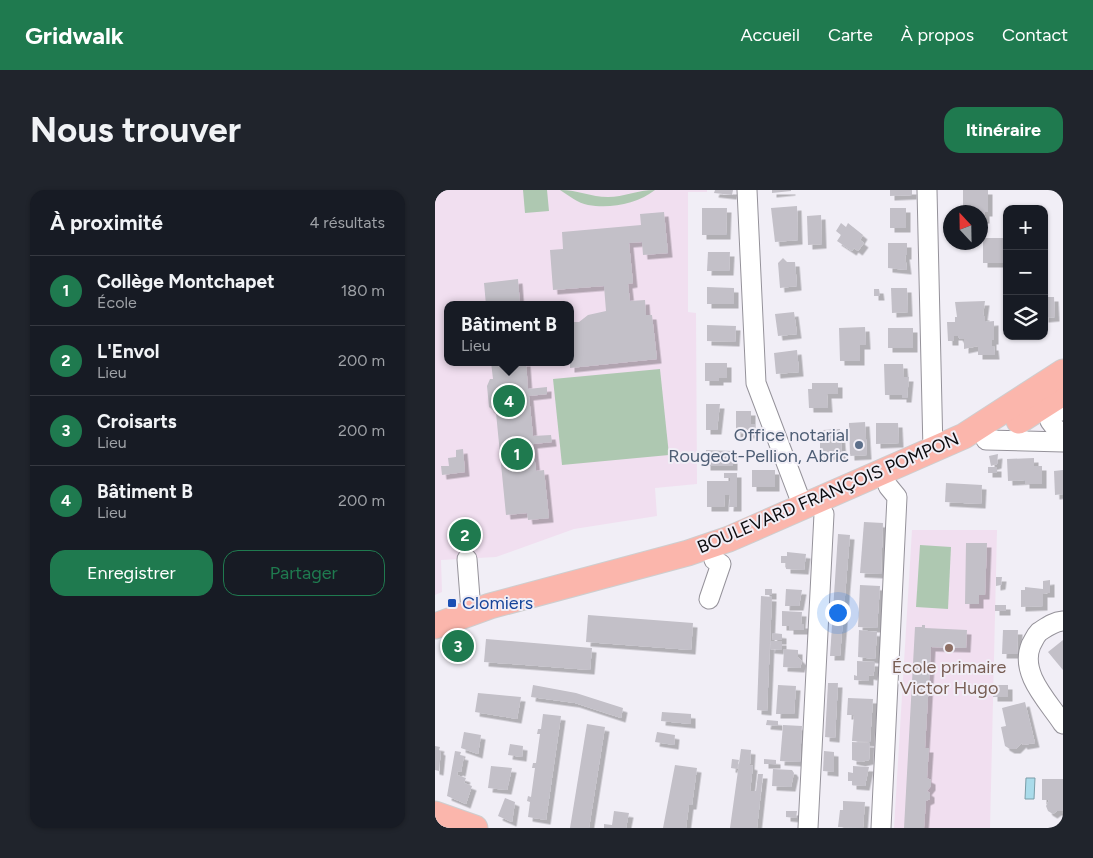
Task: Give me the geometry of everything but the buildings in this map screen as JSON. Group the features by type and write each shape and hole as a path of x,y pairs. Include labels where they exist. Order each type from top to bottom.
{"main road":[{"name":"BOULEVARD FRANÇOIS POMPON","path":"435,643 497,619 718,562 814,511 964,436 1063,372"},
{"path":"1011,407 1058,402 1056,388 1063,381"},
{"name":"BOULEVARD FRANÇOIS POMPON","path":"435,626 471,611 688,553 888,486 937,466 1058,402"},
{"path":"435,814 475,828"}],"street":[{"path":"747,190 756,383 814,511 808,828"},
{"path":"927,190 933,451"},
{"path":"1058,402 1049,421 1063,440"},
{"path":"986,440 1063,440"},
{"path":"881,828 897,497 888,486"},
{"path":"467,559 471,611"},
{"path":"715,599 710,592 718,562"},
{"path":"1063,621 1054,622 1036,635 1029,651 1029,665 1033,679 1063,724"}],"shaded area":[{"path":"435,190 707,190 707,192 688,192 688,312 696,313 697,484 655,488 657,516 574,529 496,557 441,560 442,592 435,595"},
{"name":"École primaire Victor Hugo","path":"912,530 997,530 990,828 894,828"}],"green space":[{"path":"523,190 547,190 549,211 525,213"},
{"path":"560,190 608,197 655,190 632,202 614,206 596,206 584,204"},
{"path":"660,369 669,455 562,465 553,379"},
{"path":"920,545 951,547 948,609 916,607"}],"water":[{"path":"1026,778 1035,778 1034,799 1025,799"}],"place":[{"name":"Bâtiment B","path":"509,401"},
{"name":"Office notarial Rougeot-Pellion, Abric","path":"859,445"},
{"name":"Collège Montchapet","path":"517,454"},
{"name":"L'Envol","path":"465,535"},
{"name":"Clomiers","path":"452,603"},
{"name":"Croisarts","path":"458,646"},
{"name":"École primaire Victor Hugo","path":"949,648"}]}
